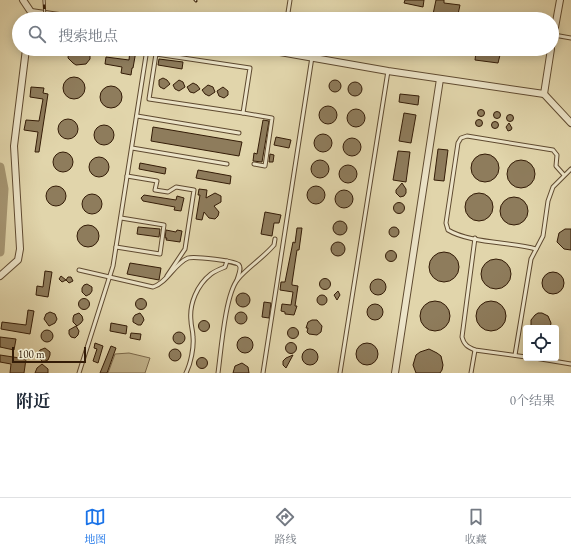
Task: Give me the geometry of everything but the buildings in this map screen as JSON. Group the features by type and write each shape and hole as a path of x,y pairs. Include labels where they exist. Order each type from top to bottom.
{"street":[{"path":"23,0 31,12"},
{"path":"558,12 560,0"},
{"path":"0,276 18,260 20,249 14,146 25,56"},
{"path":"304,56 388,71 544,94 571,123"},
{"path":"544,94 550,56"},
{"path":"395,373 440,79"}],"lane":[{"path":"288,12 290,0"},
{"path":"559,36 571,38"},
{"path":"79,373 110,278 146,56"},
{"path":"156,56 149,100 272,118 264,166 254,164"},
{"path":"169,56 250,68 243,114"},
{"path":"263,373 312,58"},
{"path":"340,373 388,71"},
{"path":"137,116 239,133"},
{"path":"536,249 454,234 448,230 446,223 458,143 461,138 467,136 553,150 557,154 556,166 564,175"},
{"path":"132,148 227,164"},
{"path":"515,355 531,259 543,236 548,201 553,187 571,169"},
{"path":"127,176 157,180 155,190 168,192 176,187 194,190 185,249 160,285"},
{"path":"116,247 160,254 164,225 121,218"},
{"path":"475,238 462,338 463,343 475,350 523,356"},
{"path":"237,280 268,252 274,245 275,239"},
{"path":"79,270 153,287 160,285 183,261 190,257 197,256 235,262 239,264 240,268 237,280 232,289 228,304 218,373"},
{"path":"186,373 193,347 194,337 191,322 191,311 194,296 206,278 212,273 225,267 227,261"},
{"path":"471,373 475,350"},
{"path":"552,361 571,364"}],"shaded area":[{"path":"129,353 150,358 145,373 108,373 115,354"}],"waterway":[{"path":"0,167 4,189 0,252"}],"railway":[{"path":"44,0 45,12"}]}
